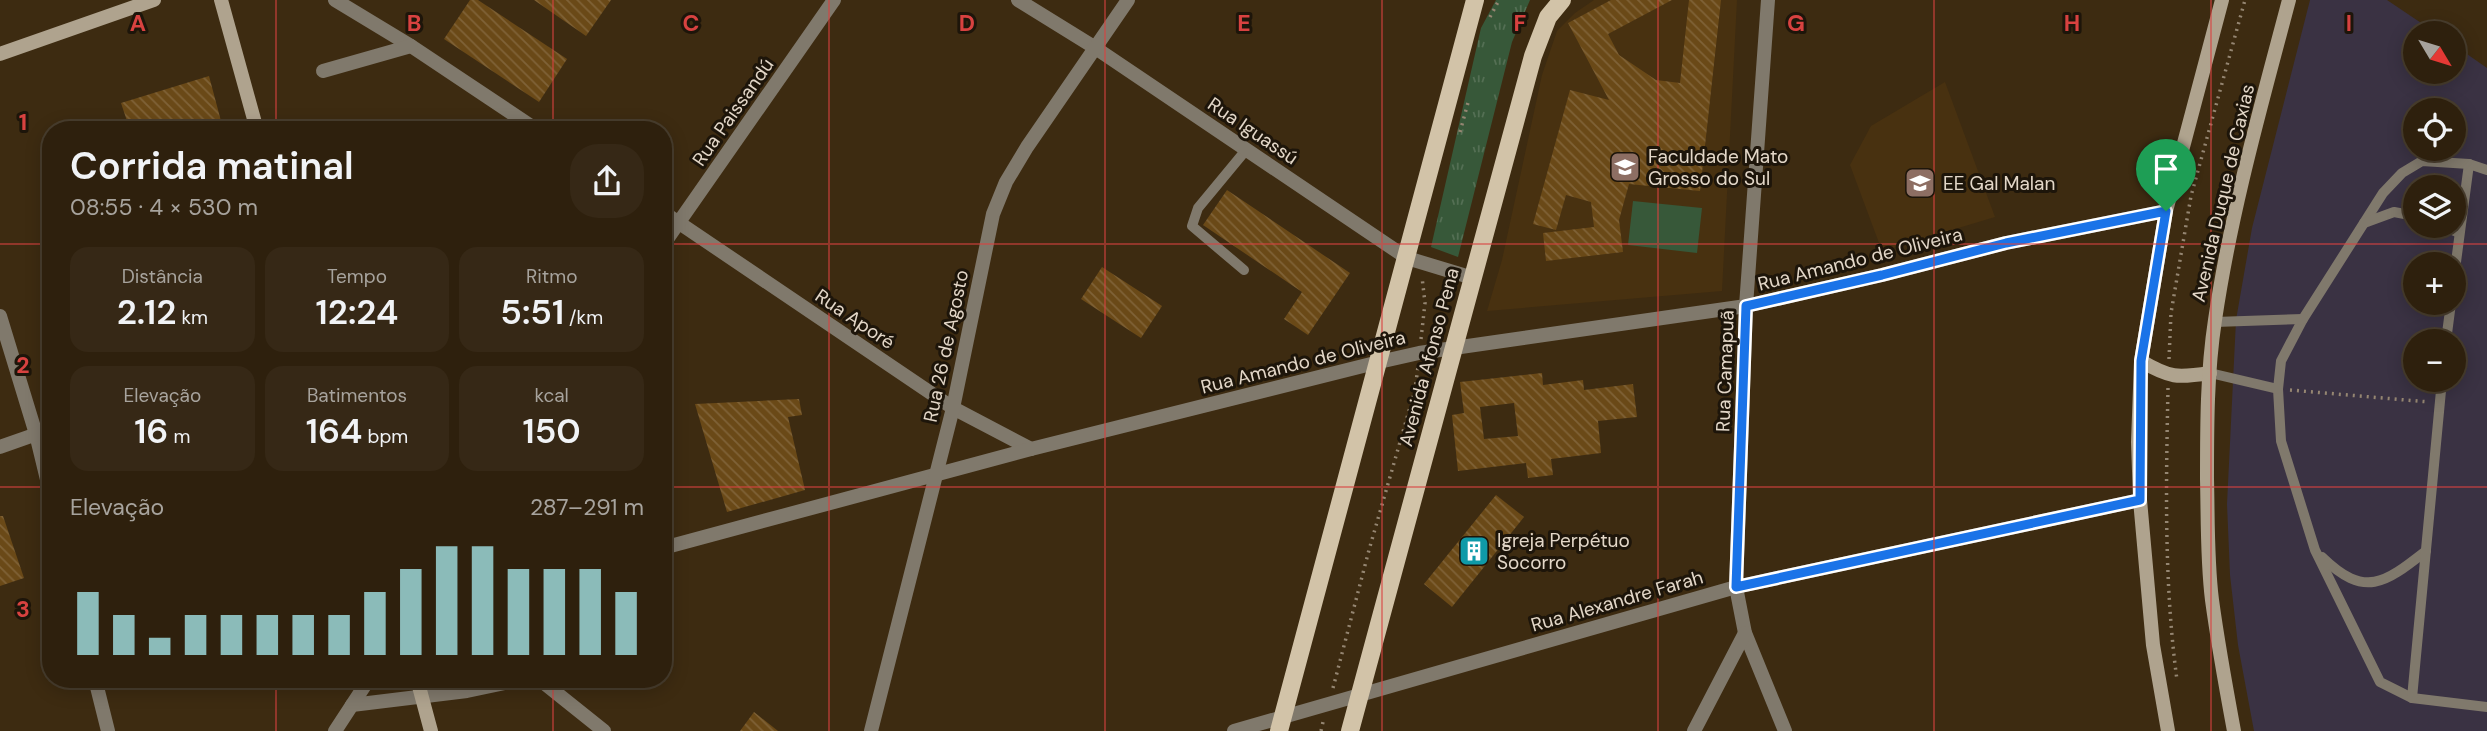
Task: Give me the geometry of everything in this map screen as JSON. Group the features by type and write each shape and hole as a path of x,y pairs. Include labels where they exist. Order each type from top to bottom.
{"main road":[{"path":"0,54 154,0"},
{"path":"220,0 254,121"},
{"path":"1280,724 1475,0"},
{"name":"Avenida Afonso Pena","path":"1350,731 1533,56 1548,17 1562,0"},
{"path":"2168,731 2153,645 2140,500 2141,361 2166,211 2222,0"},
{"name":"Avenida Duque de Caxias","path":"2234,731 2212,598 2207,501 2210,373 2214,322 2243,174 2289,0"},
{"path":"2141,361 2168,375 2180,377 2210,373"},
{"path":"420,688 431,731"}],"street":[{"path":"335,0 523,121"},
{"name":"Rua Paissandú","path":"672,233 834,0"},
{"name":"Rua Iguassú","path":"1018,0 1094,47 1407,258 1473,278"},
{"name":"Rua 26 de Agosto","path":"871,731 953,408 993,214 1006,182 1027,147 1128,0"},
{"name":"Rua Camapuã","path":"1768,0 1746,306 1736,587 1745,633 1785,731"},
{"path":"323,71 411,47"},
{"name":"Rua Amando de Oliveira","path":"672,546 1031,449 1419,353 1746,306 2006,243 2166,211"},
{"name":"Rua Aporé","path":"672,218 953,408 1031,449"},
{"path":"0,316 42,459"},
{"path":"0,447 42,432"},
{"name":"Rua Alexandre Farah","path":"1234,731 1280,724 1359,696 1736,587 2140,500"},
{"path":"1694,731 1745,633"},
{"path":"97,688 108,731"},
{"path":"335,731 363,688"},
{"path":"352,705 481,688"},
{"path":"550,688 604,731"}],"lane":[{"path":"1244,270 1192,226 1198,208 1246,149"},
{"path":"2487,170 2469,164 2423,161 2402,173 2383,193 2303,319 2281,362 2277,389 2281,441 2315,550 2380,682 2412,698 2487,707"},
{"path":"2466,185 2469,164"},
{"path":"2363,224 2394,212 2403,214"},
{"path":"2214,322 2303,319"},
{"path":"2210,373 2277,389"},
{"path":"2412,698 2440,392"},
{"path":"2315,550 2337,572 2363,583 2378,582 2393,576 2426,551"}],"path":[{"path":"2277,389 2439,403"}],"shaded area":[{"name":"Faculdade Mato Grosso do Sul","path":"1594,0 1737,0 1722,291 1487,311 1502,260 1542,75 1557,31 1575,13"},
{"path":"2310,0 2387,0 2418,21 2403,21 2403,84 2466,84 2466,53 2487,68 2487,731 2254,731 2238,645 2230,575 2227,504 2236,320 2252,228"},
{"name":"EE Gal Malan","path":"1945,82 1995,217 1882,251 1850,165 1871,126"}],"green space":[{"path":"1496,0 1530,0 1512,42 1458,257 1431,247 1481,28"},
{"path":"1633,201 1702,208 1697,253 1628,245"}],"building":[{"path":"470,0 478,0 567,59 539,102 444,39"},
{"path":"534,0 611,0 586,36"},
{"path":"1611,0 1672,0 1608,34 1619,55 1656,80 1680,83 1689,0 1721,0 1700,191 1629,184 1619,220 1623,252 1546,261 1543,233 1594,227 1591,202 1566,195 1556,230 1533,224 1570,90 1609,100 1568,23"},
{"path":"209,76 221,121 127,121 121,103"},
{"path":"1227,190 1350,273 1308,335 1284,319 1302,292 1203,225"},
{"path":"1102,267 1162,306 1141,338 1081,299"},
{"path":"1542,373 1543,385 1583,380 1584,390 1633,384 1637,417 1598,421 1601,453 1551,459 1553,475 1528,478 1526,463 1458,471 1452,415 1464,413 1460,382","holes":["1514,403 1518,436 1484,439 1480,407"]},
{"path":"799,399 802,415 788,417 805,490 727,512 695,404"},
{"name":"Igreja Perpétuo Socorro","path":"1496,495 1524,517 1452,607 1424,584"},
{"path":"0,516 3,516 24,578 0,586"},
{"path":"754,712 778,731 740,731"}],"place":[{"name":"Faculdade Mato Grosso do Sul","path":"1625,167"},
{"name":"EE Gal Malan","path":"1920,183"},
{"name":"Igreja Perpétuo Socorro","path":"1474,551"}],"route":[{"path":"2166,211 2141,361 2138,442 2140,500 1736,587 1746,306 2006,243 2166,211"}]}
